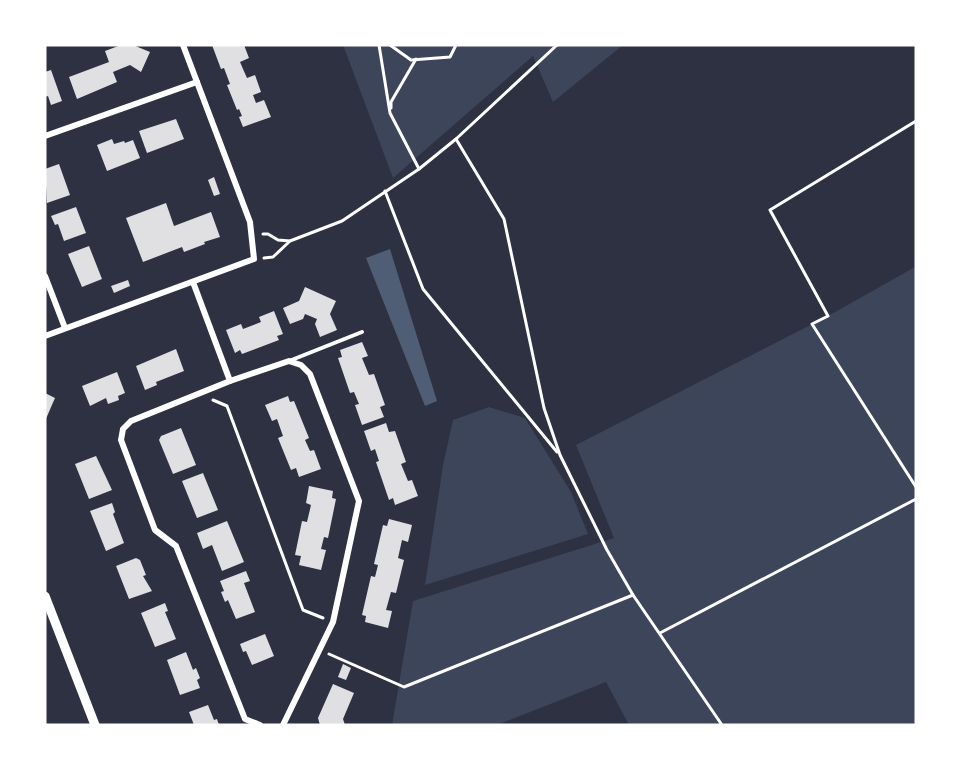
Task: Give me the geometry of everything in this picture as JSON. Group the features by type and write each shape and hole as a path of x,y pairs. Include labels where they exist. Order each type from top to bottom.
{"street":[{"path":"45,336 64,327 254,260 250,222 183,45"},
{"path":"45,136 197,82"},
{"path":"45,276 64,327"},
{"path":"193,282 230,381"},
{"path":"260,725 245,719 176,546 155,530 121,440 123,429 131,421 230,381 289,362 301,364 310,374 359,501 333,622 283,725"},
{"path":"45,596 95,724"}],"lane":[{"path":"289,362 362,332"}],"path":[{"path":"379,45 390,113 419,169"},
{"path":"390,45 411,60 450,57 456,45"},
{"path":"254,260 273,257 290,242 342,220 419,169 456,139 557,45"},
{"path":"390,113 391,102 416,59"},
{"path":"916,121 770,210 828,315 812,324 916,487"},
{"path":"456,139 504,219 544,408 560,455 633,595 722,725"},
{"path":"385,191 423,289 560,455"},
{"path":"251,234 268,234 278,240 290,242"},
{"path":"208,390 213,400 227,406 303,610 333,622"},
{"path":"659,633 916,499"},
{"path":"319,650 404,687 633,595"}],"shaded area":[{"path":"343,45 623,45 553,102 533,56 393,178"},
{"path":"390,249 437,401 425,406 366,258"},
{"path":"915,267 916,725 629,725 606,682 497,725 392,725 413,601 614,538 576,445 828,316"},
{"path":"489,407 525,418 571,492 588,534 425,585 443,465 453,420"}],"building":[{"path":"121,45 133,45 150,52 141,72 130,65 113,72 117,82 77,99 69,77 109,62 105,51"},
{"path":"212,45 244,45 249,58 240,62 247,78 255,75 261,92 253,95 256,103 264,100 271,117 243,127 239,117 242,116 239,109 237,110 227,85 230,84 224,68 221,69"},
{"path":"51,70 62,101 51,105 48,96 45,97 45,72"},
{"path":"176,119 184,139 147,153 139,131"},
{"path":"112,139 114,144 133,140 140,158 107,171 97,145"},
{"path":"59,164 70,195 47,203 45,169"},
{"path":"214,177 220,194 214,196 208,180"},
{"path":"166,203 174,226 211,212 220,237 184,252 182,247 143,262 126,218"},
{"path":"76,207 86,233 64,241 58,224 55,225 51,216"},
{"path":"89,246 102,279 82,287 68,254"},
{"path":"128,280 130,286 114,293 111,286"},
{"path":"305,287 336,301 330,314 337,330 320,337 315,324 317,319 305,314 303,319 290,324 283,308 299,301"},
{"path":"274,311 283,334 277,336 279,340 242,354 240,350 235,353 226,330 241,324 243,329 261,322 259,317"},
{"path":"362,342 368,356 362,358 369,375 374,374 385,405 380,407 384,417 362,425 355,405 359,404 354,392 350,393 338,358 342,357 340,350"},
{"path":"176,349 184,371 156,382 157,385 145,390 136,366"},
{"path":"117,372 125,393 118,396 119,400 108,404 106,398 90,406 82,386"},
{"path":"45,393 55,398 45,421"},
{"path":"288,396 290,402 294,401 309,438 305,440 310,451 314,450 321,469 299,477 296,468 291,470 278,438 283,436 277,419 272,421 265,405"},
{"path":"386,423 389,432 395,431 406,462 401,464 408,481 412,480 418,496 395,505 393,498 389,500 376,462 379,461 375,449 371,451 364,431"},
{"path":"181,428 196,465 173,474 159,440 161,436"},
{"path":"96,456 112,490 89,499 75,464"},
{"path":"203,473 218,510 197,518 182,481"},
{"path":"309,486 333,491 332,498 336,499 328,538 324,537 321,549 326,550 321,570 299,565 301,556 295,555 302,521 307,522 311,505 306,503"},
{"path":"112,503 115,512 113,514 124,543 106,551 90,511"},
{"path":"389,519 412,525 408,542 402,540 398,558 404,560 396,593 391,592 386,610 392,611 388,628 365,622 366,616 362,615 371,576 375,577 378,565 374,564 383,525 387,526"},
{"path":"227,521 244,562 222,571 212,545 203,549 197,533"},
{"path":"136,558 140,560 146,575 143,576 152,591 129,599 116,566"},
{"path":"246,571 250,581 244,583 255,612 236,619 228,600 225,602 220,581"},
{"path":"165,603 168,611 165,612 176,639 155,647 141,613"},
{"path":"265,634 274,656 252,665 240,644"},
{"path":"186,652 193,670 196,668 200,678 197,680 200,688 180,695 167,660"},
{"path":"343,664 351,668 346,680 338,677"},
{"path":"333,684 354,693 343,719 345,725 320,725 318,718"},
{"path":"208,705 214,720 217,719 219,725 194,725 189,712"}]}
